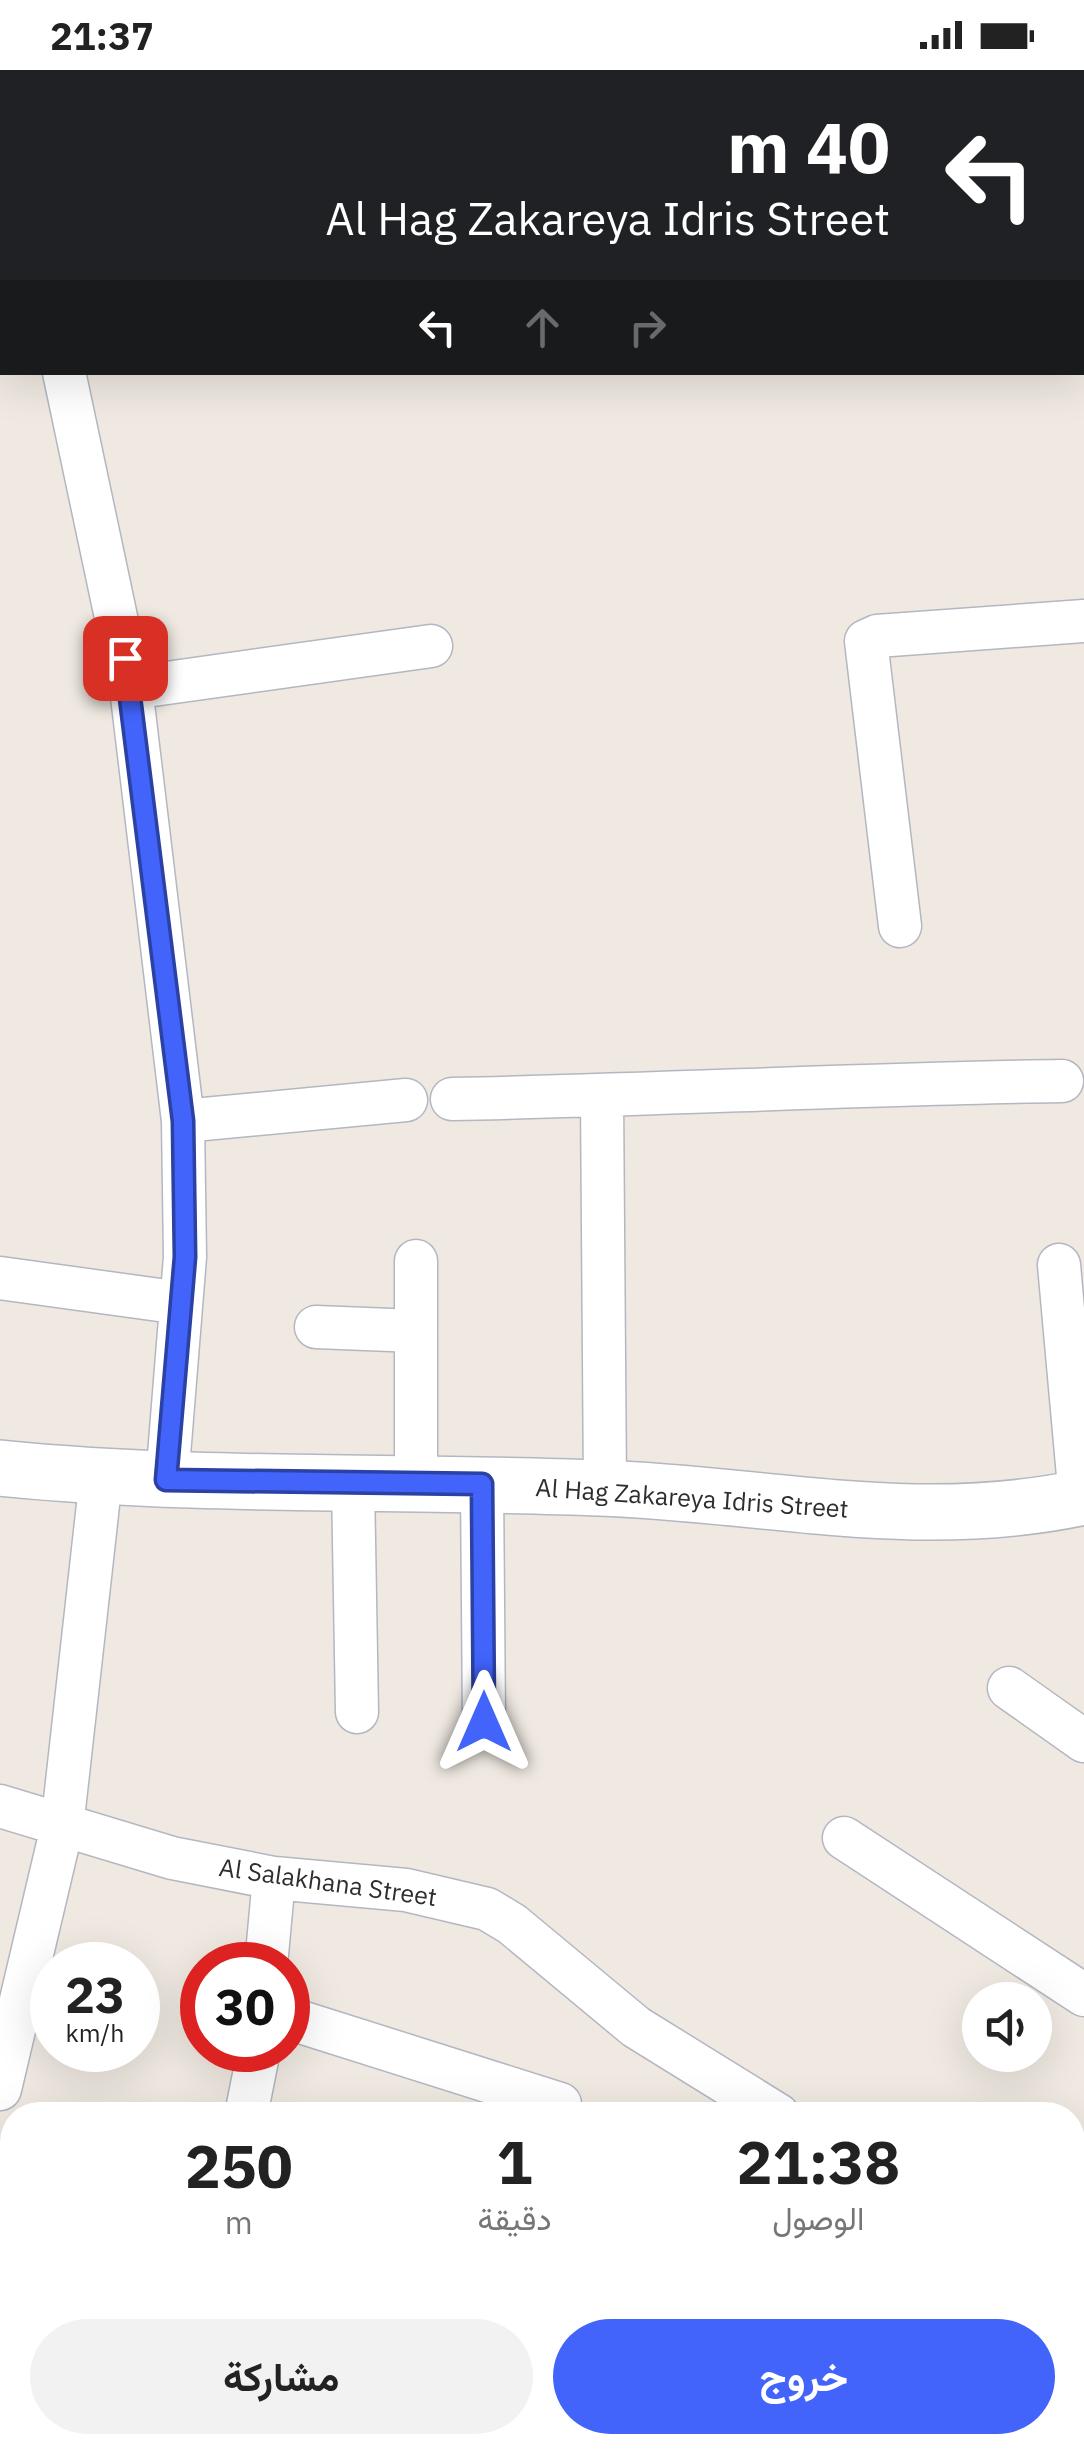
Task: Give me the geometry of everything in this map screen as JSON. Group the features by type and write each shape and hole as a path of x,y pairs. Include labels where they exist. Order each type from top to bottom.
{"street":[{"path":"65,375 131,688 183,1121 185,1257 166,1480"},
{"path":"900,926 866,641 877,636 1084,621"},
{"path":"131,688 431,646"},
{"path":"452,1100 602,1097 828,1084 1062,1081"},
{"path":"602,1097 605,1488"},
{"path":"183,1121 406,1100"},
{"path":"416,1261 416,1484"},
{"path":"1058,1265 1082,1498"},
{"path":"0,1278 180,1303"},
{"path":"316,1328 416,1331"},
{"name":"Al Hag Zakareya Idris Street","path":"0,1468 100,1478 605,1488 920,1515 1041,1506 1082,1498"},
{"path":"0,2089 62,1827 100,1478"},
{"path":"353,1483 357,1712"},
{"path":"482,1484 484,1722"},
{"path":"1009,1688 1084,1740"},
{"name":"Al Salakhana Street","path":"0,1806 172,1858 274,1878 406,1890 488,1909 636,2026 757,2102"},
{"path":"844,1838 1084,1996"},
{"path":"268,1942 274,1878"},
{"path":"310,2025 554,2102"},
{"path":"249,2102 255,2072"}],"route":[{"path":"125,658 183,1121 185,1257 166,1480 482,1484 484,1722"}]}
